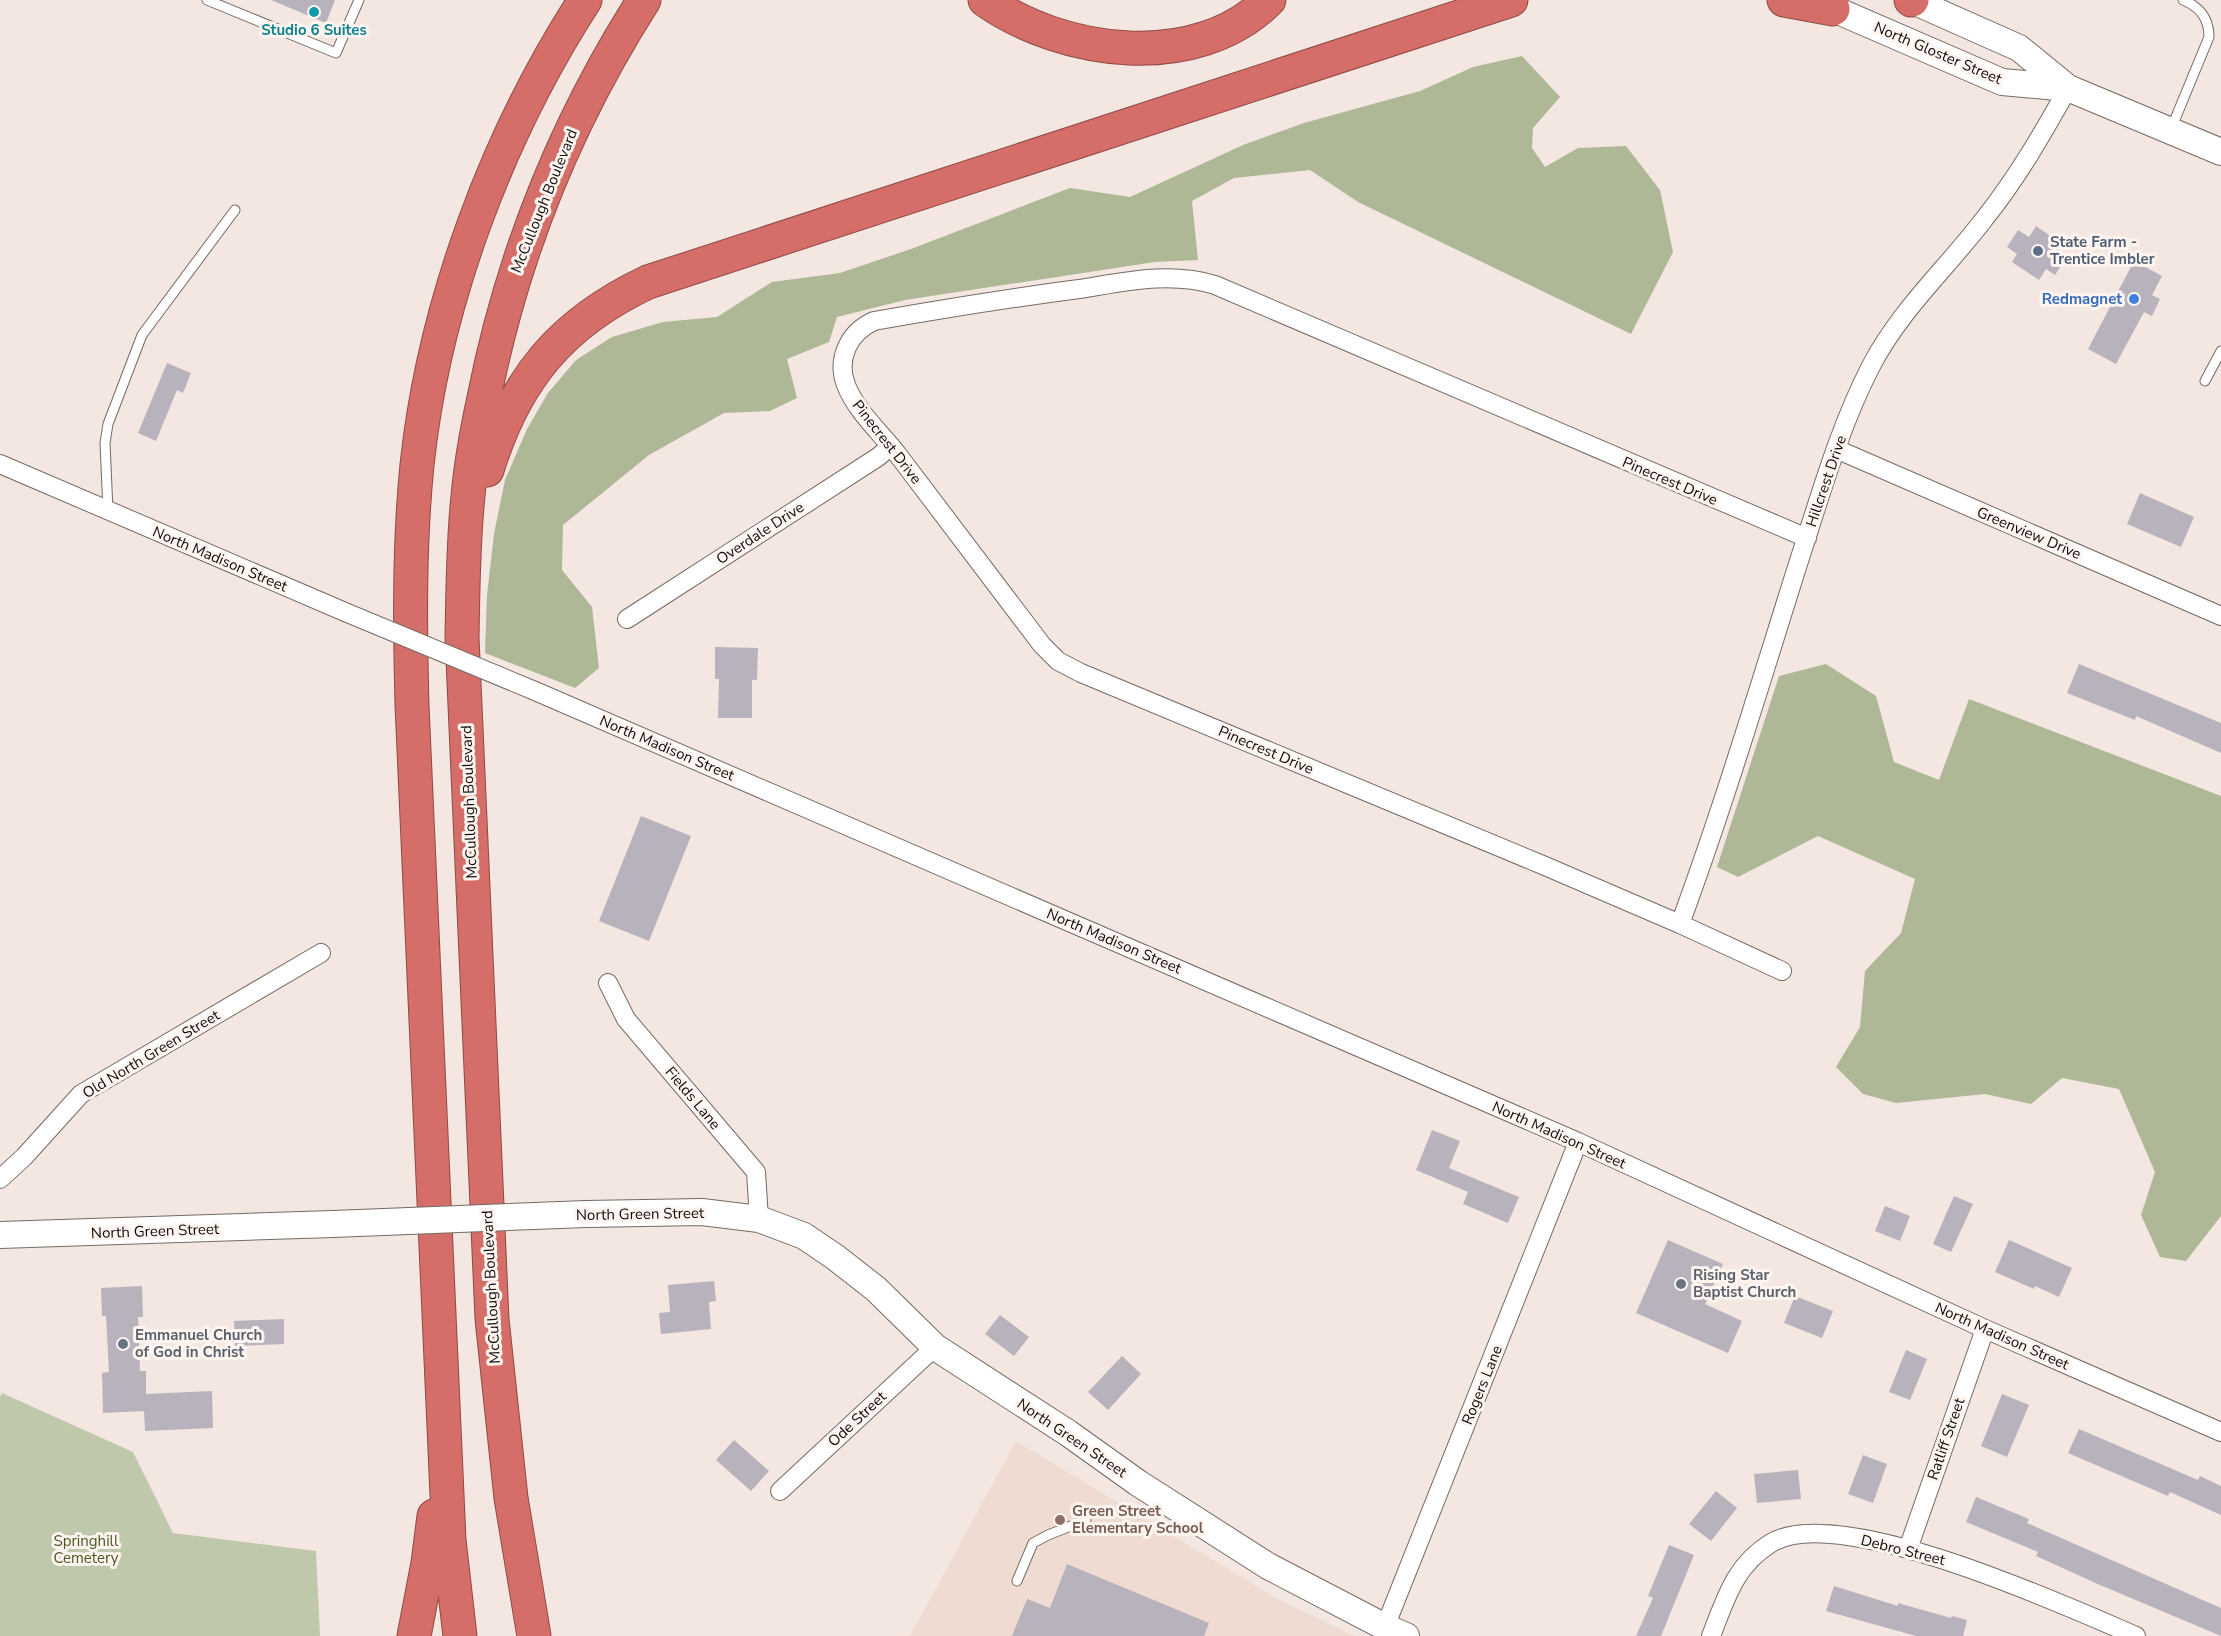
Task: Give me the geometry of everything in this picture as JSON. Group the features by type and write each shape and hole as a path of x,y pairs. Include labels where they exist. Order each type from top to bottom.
{"highway":[{"path":"460,1636 448,1540 410,617 412,528 426,409 438,351 494,147 557,0"},
{"path":"474,225 514,127 542,73 585,0"},
{"name":"McCullough Boulevard","path":"534,1636 511,1498 492,1319 463,672 463,568 468,495 478,429 491,360 510,290 532,224 558,159 589,95 644,0"},
{"path":"985,0 1013,17 1053,34 1098,44 1145,47 1207,39 1244,21 1269,0"},
{"path":"463,568 482,487 497,438 527,380 547,354 569,332 594,312 621,295 678,271 1511,0"},
{"path":"1784,0 1823,4"},
{"path":"492,1319 521,1485 544,1590 557,1636"},
{"path":"414,1636 428,1563 444,1437"}],"street":[{"name":"North Gloster Street","path":"1911,0 2019,48 2067,88 2221,152"},
{"name":"North Gloster Street","path":"1823,4 2002,82 2067,88"},
{"name":"Hillcrest Drive","path":"1680,924 1738,754 1836,449 1863,382 1880,349 1905,313 2001,197 2043,134 2067,88"},
{"name":"Pinecrest Drive","path":"1782,971 1680,924 1069,668 1058,661 1042,645 855,402 846,386 843,362 850,341 864,325 874,321 1017,297 1158,278 1186,278 1215,285 1807,538"},
{"name":"Overdale Drive","path":"627,619 878,457 891,446"},
{"name":"Greenview Drive","path":"1836,449 2221,616"},
{"name":"North Madison Street","path":"1,467 535,691 1578,1142 1985,1329 2221,1432"},
{"name":"Old North Green Street","path":"0,1179 24,1158 81,1094 321,953"},
{"name":"Fields Lane","path":"608,983 626,1019 756,1172 759,1219"},
{"name":"Rogers Lane","path":"1395,1632 1578,1142"},
{"name":"North Green Street","path":"0,1235 586,1214 702,1212 759,1219 804,1236 835,1257 876,1288 935,1347 1068,1433 1138,1483 1268,1566 1395,1632"},
{"name":"Ratliff Street","path":"1908,1549 1985,1329"},
{"name":"Ode Street","path":"780,1491 935,1347"},
{"name":"Debro Street","path":"1711,1636 1734,1578 1754,1555 1774,1541 1817,1532 1908,1549 2009,1582 2136,1636"}],"lane":[{"path":"207,0 336,53 359,0"},
{"path":"2170,132 2209,37 2209,28 2200,10 2183,0"},
{"path":"108,511 105,443 108,424 142,335 235,210"},
{"path":"2205,381 2221,351"},
{"path":"1017,1581 1033,1544 1048,1535 1086,1520"}],"shaded area":[{"name":"Green Street Elementary School","path":"1016,1441 1278,1599 1355,1636 910,1636"}],"green space":[{"path":"1522,56 1560,97 1533,128 1532,148 1545,167 1578,148 1626,146 1660,190 1673,252 1631,334 1358,202 1310,170 1234,178 1192,201 1198,260 1155,262 905,300 837,317 829,342 787,359 797,398 770,411 724,413 649,455 563,525 562,570 592,607 599,668 575,688 485,653 487,595 494,534 505,480 527,429 548,393 576,360 612,337 663,322 717,317 772,282 840,273 911,249 1070,188 1130,197 1243,145 1304,123 1420,91 1473,67"},
{"path":"1826,664 1876,696 1894,762 1939,780 1969,699 2221,796 2221,1216 2186,1261 2160,1257 2141,1215 2155,1172 2119,1089 2062,1078 2031,1104 1985,1094 1896,1103 1863,1094 1836,1067 1860,1027 1865,971 1901,933 1915,879 1818,836 1738,877 1717,867 1779,676"},
{"name":"Springhill Cemetery","path":"2,1393 133,1452 173,1533 316,1551 320,1636 0,1636 0,1397"}],"building":[{"name":"Studio 6 Suites","path":"271,0 335,0 326,23"},
{"path":"2036,226 2062,244 2057,252 2066,258 2055,275 2046,269 2039,280 2012,262 2017,254 2007,247 2018,230 2029,237"},
{"path":"2134,261 2162,276 2152,295 2160,299 2152,316 2144,312 2116,364 2088,349"},
{"path":"167,363 191,373 183,393 177,390 156,441 138,433"},
{"path":"2140,493 2194,517 2181,547 2127,524"},
{"path":"715,647 758,648 757,680 752,680 752,718 718,718 719,679 715,679"},
{"path":"2079,664 2221,723 2221,753 2136,716 2135,720 2067,693"},
{"path":"641,816 691,836 649,941 599,921"},
{"path":"1432,1130 1460,1141 1449,1168 1519,1197 1508,1223 1463,1204 1468,1192 1416,1170"},
{"path":"1954,1196 1973,1204 1951,1252 1933,1244"},
{"path":"1885,1206 1910,1216 1900,1241 1875,1231"},
{"name":"Rising Star Baptist Church","path":"1668,1240 1723,1264 1705,1304 1742,1321 1728,1353 1636,1313"},
{"path":"2009,1240 2072,1268 2059,1297 1995,1272"},
{"path":"714,1281 716,1301 709,1302 711,1329 661,1334 659,1313 670,1312 668,1285"},
{"name":"Emmanuel Church of God in Christ","path":"142,1286 143,1317 138,1317 140,1371 146,1371 146,1394 212,1391 213,1428 145,1431 144,1411 103,1413 102,1373 109,1372 106,1316 102,1316 101,1288"},
{"path":"1795,1296 1833,1311 1822,1338 1784,1323"},
{"path":"1000,1315 1029,1337 1014,1356 985,1334"},
{"path":"284,1319 284,1344 235,1346 234,1321"},
{"path":"1906,1350 1927,1359 1910,1400 1889,1392"},
{"path":"1122,1356 1141,1374 1108,1410 1088,1392"},
{"path":"2002,1394 2029,1405 2007,1457 1981,1446"},
{"path":"2079,1429 2198,1480 2200,1476 2221,1486 2221,1515 2170,1492 2168,1496 2068,1453"},
{"path":"734,1440 769,1471 751,1491 716,1460"},
{"path":"1863,1455 1887,1464 1873,1503 1848,1494"},
{"path":"1798,1470 1801,1499 1757,1503 1754,1474"},
{"path":"1716,1491 1737,1508 1711,1541 1689,1524"},
{"path":"1976,1497 2029,1519 2027,1523 2221,1608 2221,1636 2100,1585 2036,1556 2038,1552 1966,1522"},
{"path":"1669,1545 1694,1555 1661,1636 1636,1636 1653,1598 1648,1596"},
{"name":"Green Street Elementary School","path":"1067,1564 1209,1623 1204,1636 1012,1636 1027,1599 1050,1608"},
{"path":"1834,1586 1898,1606 1898,1603 1951,1618 1952,1616 1967,1620 1963,1636 1916,1636 1826,1611"}],"place":[{"name":"Studio 6 Suites","path":"314,12"},
{"name":"State Farm - Trentice Imbler","path":"2038,251"},
{"name":"Redmagnet","path":"2134,299"},
{"name":"Rising Star Baptist Church","path":"1681,1284"},
{"name":"Emmanuel Church of God in Christ","path":"123,1344"},
{"name":"Green Street Elementary School","path":"1060,1520"}]}
